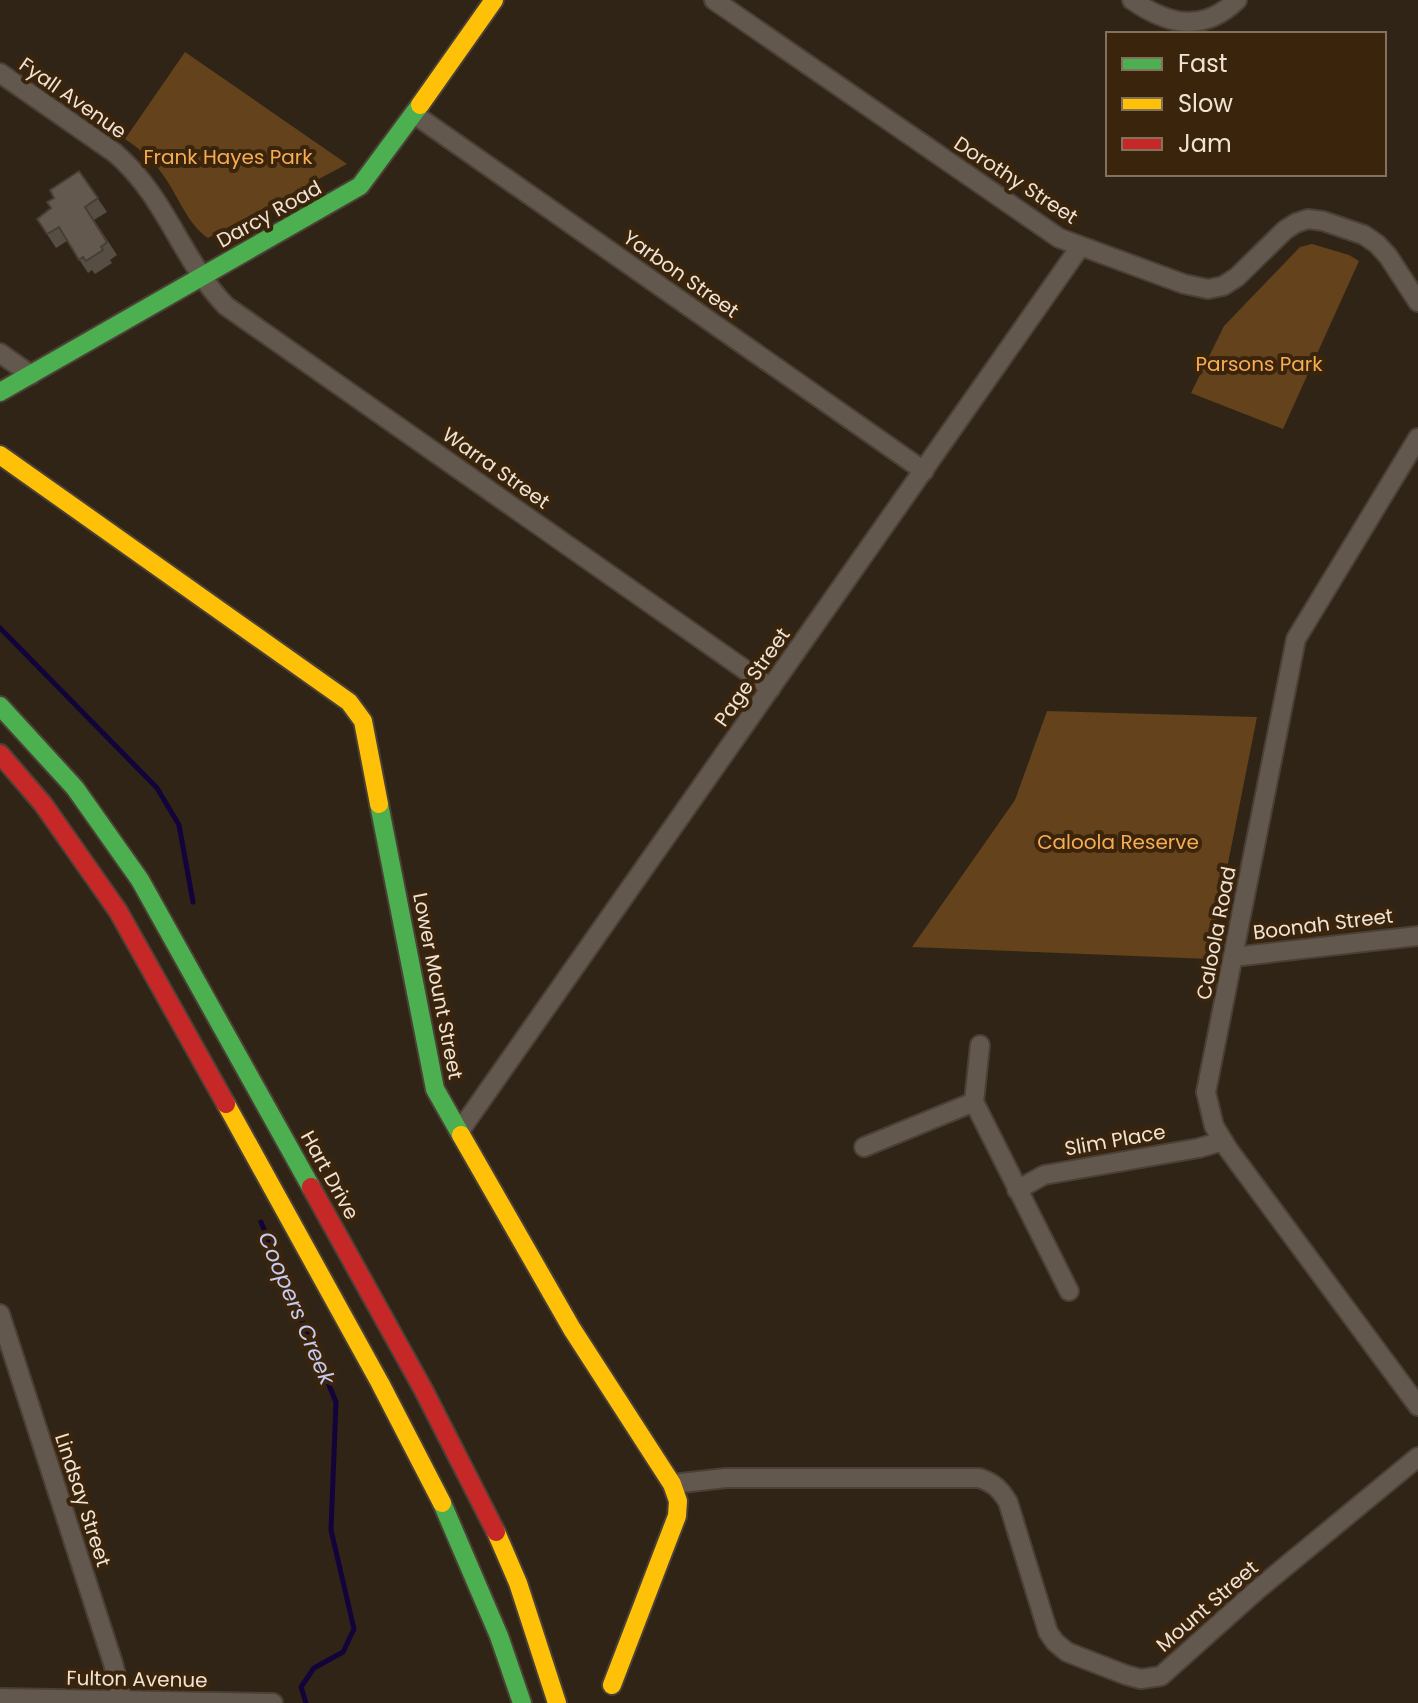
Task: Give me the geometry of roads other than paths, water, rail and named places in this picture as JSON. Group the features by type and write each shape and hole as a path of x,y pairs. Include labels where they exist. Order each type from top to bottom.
{"main road":[{"name":"Darcy Road","path":"0,392 360,186 494,0"},
{"name":"Lower Mount Street","path":"0,455 358,710 367,736 435,1089 572,1329 672,1484 678,1501 677,1516 612,1685"},
{"name":"Hart Drive","path":"0,706 75,788 123,853 156,907 487,1510 518,1583 557,1703"},
{"path":"0,754 67,834 127,927 413,1443 475,1569 522,1703"}],"street":[{"name":"Dorothy Street","path":"714,0 1048,233 1080,247 1184,284 1208,289 1223,286 1237,277 1296,223 1308,219 1323,221 1364,235 1377,244 1418,302"},
{"path":"1132,0 1167,20 1186,23 1209,19 1237,0"},
{"name":"Fyall Avenue","path":"0,73 115,153 131,168 156,198 201,277"},
{"name":"Yarbon Street","path":"414,114 924,471"},
{"name":"Page Street","path":"459,1132 1080,247"},
{"name":"Warra Street","path":"201,277 226,306 771,688"},
{"path":"0,353 31,375"},
{"name":"Caloola Road","path":"1418,438 1296,639 1206,1092 1214,1126 1223,1141 1418,1406"},
{"name":"Boonah Street","path":"1233,957 1418,936"},
{"path":"980,1045 974,1102 1069,1291"},
{"path":"864,1147 974,1102"},
{"name":"Slim Place","path":"1017,1190 1044,1175 1223,1141"},
{"name":"Lindsay Street","path":"0,1314 113,1663 122,1700"},
{"name":"Mount Street","path":"672,1484 726,1478 979,1478 991,1482 1001,1490 1008,1502 1048,1632 1067,1652 1141,1679 1161,1676 1257,1590 1418,1457"},
{"name":"Fulton Avenue","path":"0,1698 273,1703"}],"waterway":[{"name":"Coopers Creek","path":"0,628 157,788 179,825 193,902"},
{"name":"Coopers Creek","path":"261,1222 336,1402 331,1530 354,1629 343,1652 314,1668 301,1687 306,1703"}],"park label":[{"name":"Frank Hayes Park","path":"228,157"},
{"name":"Parsons Park","path":"1259,364"},
{"name":"Caloola Reserve","path":"1118,842"}]}
